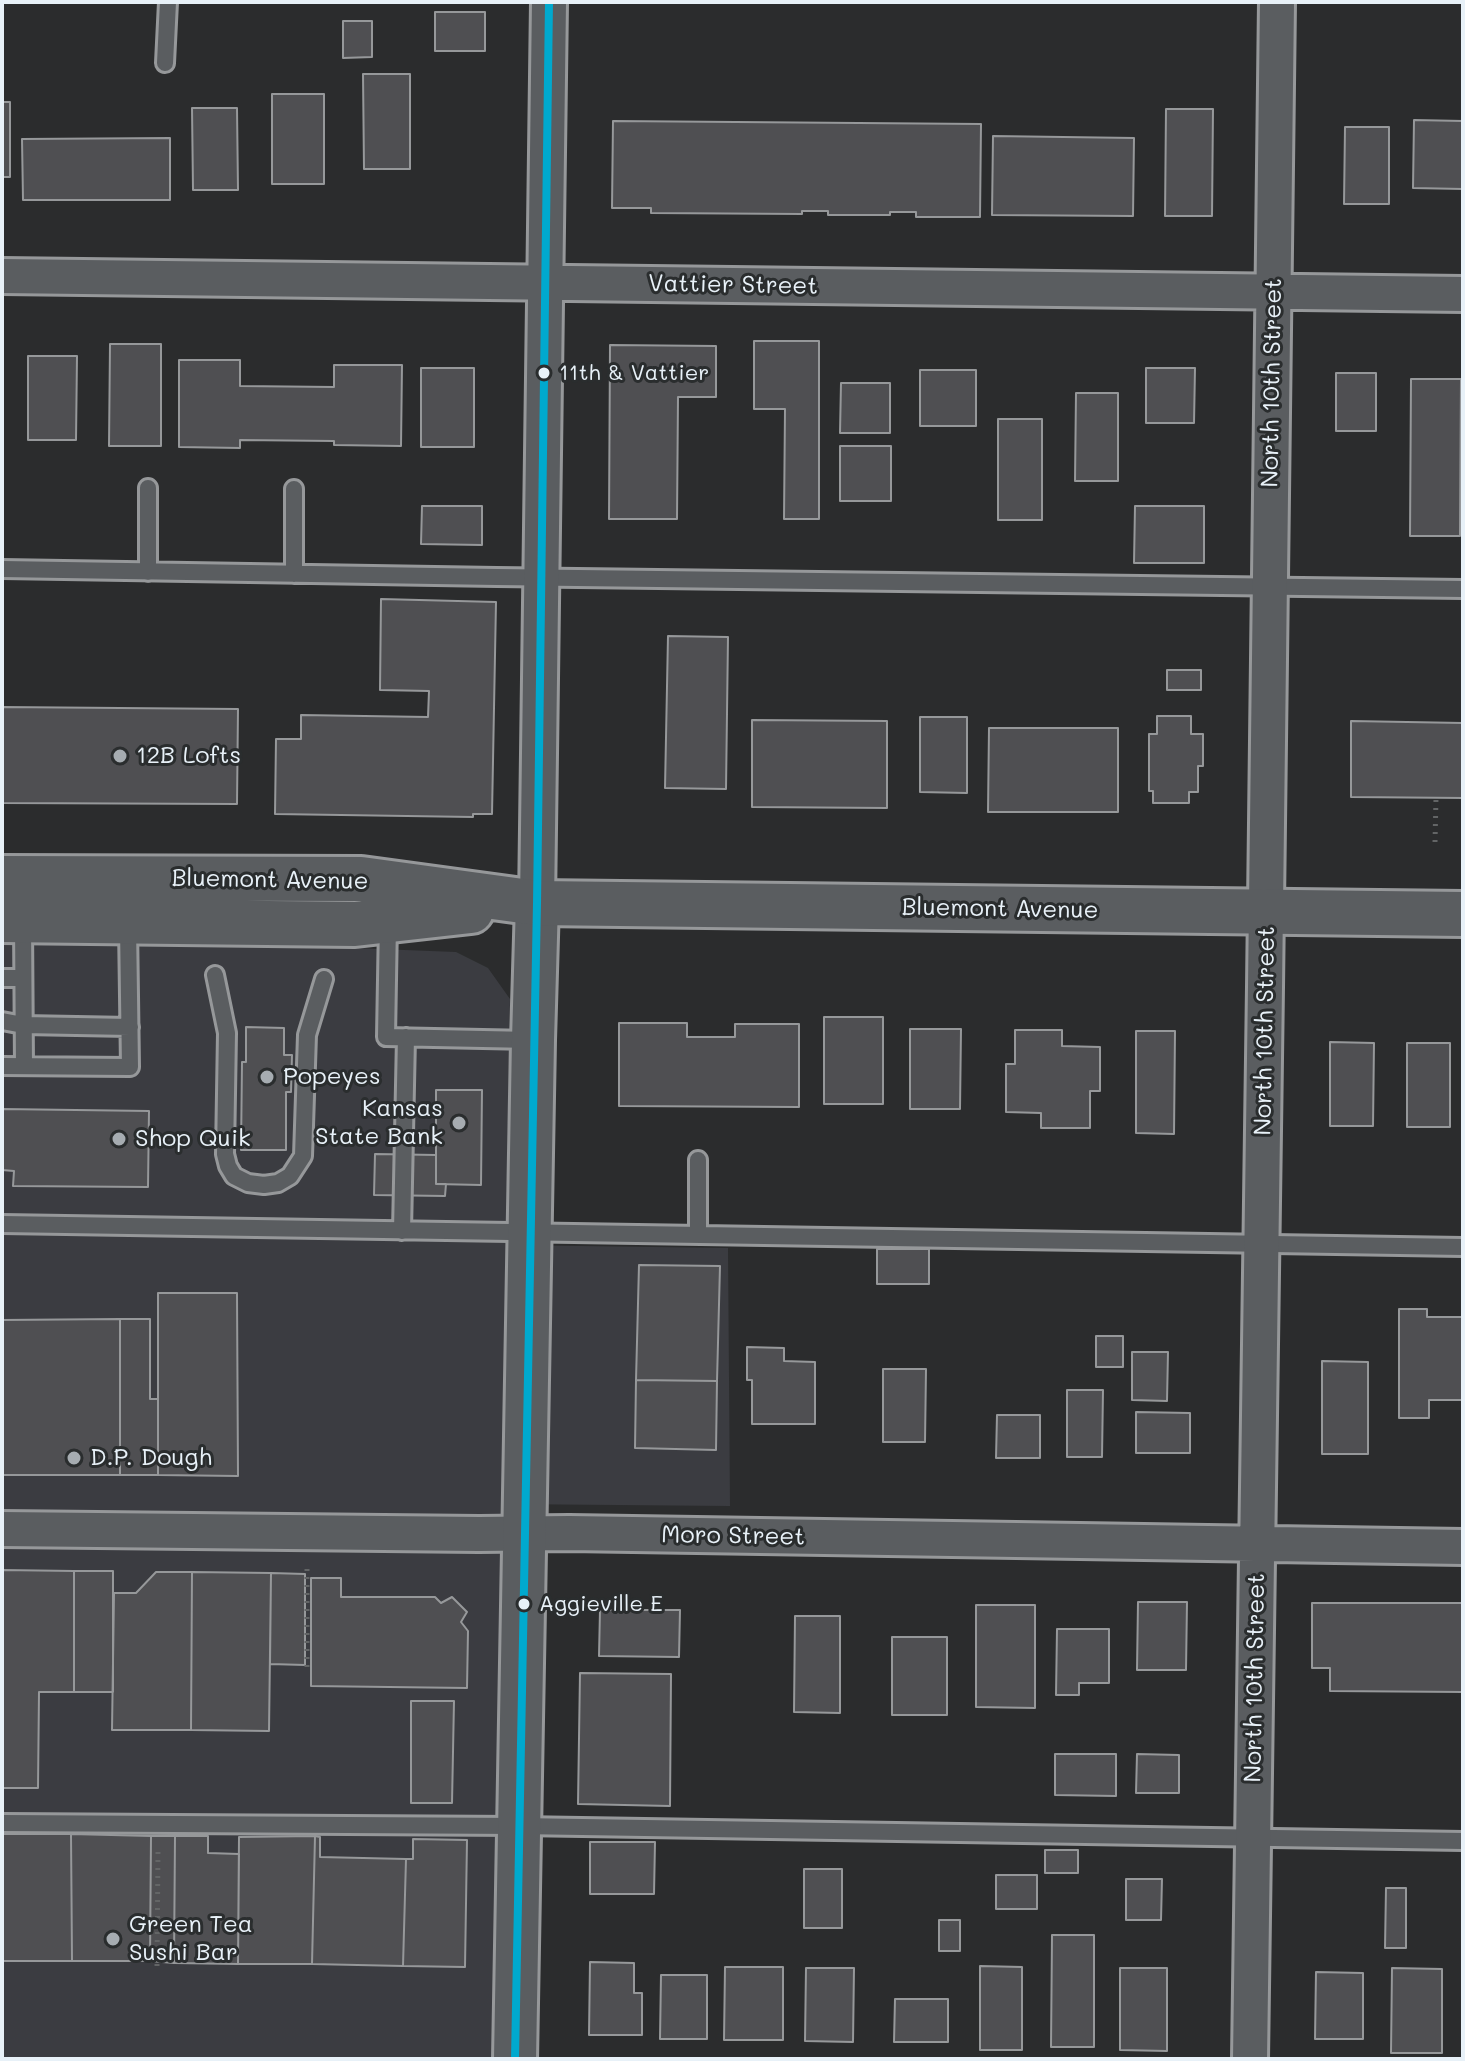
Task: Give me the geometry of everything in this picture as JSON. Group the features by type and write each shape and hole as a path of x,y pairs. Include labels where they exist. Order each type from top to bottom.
{"main road":[{"name":"Bluemont Avenue","path":"2,878 361,879 537,903 1463,914"},
{"name":"Bluemont Avenue","path":"12,920 355,924 537,903"}],"street":[{"path":"515,2059 537,903 549,2"},
{"name":"North 10th Street","path":"1250,2059 1277,2"},
{"name":"Vattier Street","path":"2,276 1463,294"},
{"name":"Moro Street","path":"2,1529 524,1533 1463,1547"}],"lane":[{"path":"165,63 168,2"},
{"path":"148,488 148,572"},
{"path":"294,489 294,574"},
{"path":"2,569 1463,589"},
{"path":"12,920 23,978 24,1066"},
{"path":"388,920 386,1037 533,1040"},
{"path":"2,1066 130,1067 128,922"},
{"path":"215,975 227,1033 225,1154 234,1176 248,1183 264,1185 278,1183 290,1176 303,1156 307,1035 324,979"},
{"path":"2,978 23,978"},
{"path":"2,1021 23,1025 130,1027"},
{"path":"402,1231 406,1037"},
{"path":"698,1160 698,1235"},
{"path":"2,1224 1463,1247"},
{"path":"2,1823 519,1826 1463,1841"}],"path":[{"path":"1435,842 1436,798"},
{"path":"307,1569 307,1670"},
{"path":"157,1966 158,1825"}],"shaded area":[{"path":"2,938 96,938 456,952 488,968 510,999 506,1245 728,1248 730,1506 502,1504 492,2059 2,2059"}],"building":[{"path":"435,12 485,12 485,51 435,51"},
{"path":"343,21 372,21 372,57 343,58"},
{"path":"363,74 410,74 410,169 364,169"},
{"path":"272,94 324,94 324,184 272,184"},
{"path":"2,102 10,102 10,177 2,177"},
{"path":"192,108 237,108 238,190 193,190"},
{"path":"1166,109 1213,109 1212,216 1165,216"},
{"path":"1414,120 1463,121 1463,189 1413,188"},
{"path":"613,121 981,124 980,217 916,217 916,212 890,212 890,215 828,215 828,211 802,211 802,214 651,213 651,208 612,208"},
{"path":"1345,127 1389,127 1389,204 1344,204"},
{"path":"993,136 1134,138 1133,216 992,215"},
{"path":"170,138 170,200 23,200 22,139"},
{"path":"754,341 819,341 819,519 784,519 785,409 754,409"},
{"path":"110,344 161,344 161,446 109,446"},
{"path":"610,345 716,346 716,397 678,397 677,519 609,519"},
{"path":"28,356 77,356 76,440 28,440"},
{"path":"179,360 240,360 240,386 334,387 334,365 402,365 401,446 334,445 334,441 240,440 240,448 179,447"},
{"path":"421,368 474,368 474,447 421,447"},
{"path":"1146,368 1195,368 1194,423 1146,423"},
{"path":"920,370 976,370 976,426 920,426"},
{"path":"1336,373 1376,373 1376,431 1336,431"},
{"path":"1411,379 1461,379 1460,536 1410,536"},
{"path":"841,383 890,383 890,433 840,433"},
{"path":"1076,393 1118,393 1118,481 1075,481"},
{"path":"998,419 1042,419 1042,520 998,520"},
{"path":"840,446 891,446 891,501 840,501"},
{"path":"422,506 482,506 482,545 421,544"},
{"path":"1135,506 1204,506 1204,563 1134,563"},
{"path":"381,599 496,602 492,814 473,814 473,817 275,814 276,739 301,739 301,715 428,717 429,691 380,690"},
{"path":"668,636 728,637 726,789 665,788"},
{"path":"1167,670 1201,670 1201,690 1167,690"},
{"name":"12B Lofts","path":"2,707 238,709 237,804 2,803"},
{"path":"1157,716 1191,716 1191,734 1203,734 1203,766 1198,766 1198,792 1189,792 1189,803 1153,803 1153,791 1149,791 1149,734 1157,734"},
{"path":"920,717 967,717 967,793 920,792"},
{"path":"752,720 887,721 887,808 752,807"},
{"path":"1351,721 1463,723 1463,798 1351,797"},
{"path":"989,728 1118,728 1118,812 988,812"},
{"path":"824,1017 883,1017 883,1104 824,1104"},
{"path":"619,1023 687,1023 687,1037 735,1037 735,1024 799,1024 799,1107 619,1106"},
{"name":"Popeyes","path":"246,1027 284,1028 284,1055 292,1055 291,1092 286,1092 286,1150 241,1150 242,1062 246,1062"},
{"path":"910,1029 961,1029 960,1109 910,1109"},
{"path":"1015,1030 1062,1030 1062,1046 1100,1047 1100,1091 1090,1091 1090,1128 1041,1128 1041,1113 1006,1112 1006,1064 1015,1064"},
{"path":"1136,1031 1175,1031 1174,1134 1136,1133"},
{"path":"1330,1042 1374,1043 1373,1126 1330,1126"},
{"path":"1407,1043 1450,1043 1450,1127 1407,1127"},
{"name":"Kansas State Bank","path":"436,1090 482,1090 481,1185 436,1184"},
{"path":"2,1109 149,1111 148,1187 13,1186 14,1171 2,1170"},
{"path":"375,1154 436,1155 436,1184 446,1184 445,1196 374,1195"},
{"path":"877,1249 929,1249 929,1284 877,1284"},
{"path":"639,1265 720,1266 717,1381 636,1380"},
{"path":"158,1293 237,1293 238,1476 158,1475"},
{"path":"1399,1309 1427,1309 1427,1317 1463,1317 1463,1400 1429,1400 1429,1418 1399,1418"},
{"path":"120,1319 150,1319 150,1399 158,1399 158,1475 120,1475"},
{"path":"120,1319 120,1475 2,1475 2,1320"},
{"path":"1096,1336 1123,1336 1123,1367 1096,1367"},
{"path":"747,1347 784,1348 784,1361 815,1362 815,1424 752,1424 752,1380 747,1380"},
{"path":"1132,1352 1168,1352 1167,1401 1132,1400"},
{"path":"1322,1361 1368,1362 1368,1454 1322,1454"},
{"path":"883,1369 926,1369 925,1442 883,1442"},
{"path":"636,1380 717,1381 716,1450 635,1448"},
{"path":"1067,1390 1103,1390 1102,1457 1067,1457"},
{"path":"1136,1412 1190,1413 1190,1453 1136,1453"},
{"path":"997,1415 1040,1415 1040,1458 996,1458"},
{"path":"2,1570 74,1571 74,1692 39,1692 38,1788 2,1788"},
{"path":"74,1571 113,1571 113,1692 74,1692"},
{"path":"156,1572 192,1572 191,1730 112,1730 114,1593 136,1593"},
{"path":"192,1572 271,1573 269,1731 191,1730"},
{"path":"271,1573 305,1574 305,1665 270,1664"},
{"path":"311,1578 341,1578 341,1597 435,1597 441,1603 452,1597 467,1612 461,1622 468,1631 467,1688 311,1686"},
{"path":"1138,1602 1187,1602 1186,1670 1137,1670"},
{"path":"1312,1603 1463,1603 1463,1692 1330,1691 1330,1668 1312,1668"},
{"path":"976,1605 1035,1605 1035,1708 976,1707"},
{"path":"600,1610 680,1610 679,1657 599,1656"},
{"path":"795,1616 840,1616 840,1713 794,1712"},
{"path":"1057,1629 1109,1629 1109,1683 1079,1683 1079,1695 1056,1695"},
{"path":"892,1637 947,1637 947,1715 892,1715"},
{"path":"580,1673 671,1674 670,1806 578,1804"},
{"path":"411,1701 454,1701 452,1803 411,1803"},
{"path":"1055,1754 1116,1754 1116,1796 1055,1795"},
{"path":"1137,1754 1179,1755 1179,1793 1136,1793"},
{"path":"2,1834 71,1834 72,1961 2,1961"},
{"path":"71,1834 151,1836 150,1961 72,1961"},
{"path":"151,1836 175,1836 174,1963 150,1961"},
{"path":"175,1836 208,1836 208,1853 239,1854 238,1964 174,1963"},
{"path":"315,1836 320,1837 320,1857 406,1859 403,1966 312,1964"},
{"path":"315,1836 312,1964 238,1964 239,1837"},
{"path":"413,1839 467,1840 465,1967 403,1966 406,1859 413,1859"},
{"path":"590,1842 655,1842 654,1894 590,1894"},
{"path":"1045,1850 1078,1850 1078,1873 1045,1873"},
{"path":"804,1869 842,1869 842,1928 804,1928"},
{"path":"996,1875 1037,1875 1037,1909 996,1909"},
{"path":"1126,1879 1162,1879 1161,1920 1126,1920"},
{"path":"1386,1888 1406,1888 1406,1948 1385,1948"},
{"path":"939,1920 960,1920 960,1951 939,1951"},
{"path":"1052,1935 1094,1935 1094,2047 1051,2047"},
{"path":"590,1962 634,1963 634,1993 642,1993 642,2035 589,2035"},
{"path":"980,1966 1022,1967 1022,2050 980,2050"},
{"path":"725,1967 783,1967 783,2040 724,2040"},
{"path":"806,1968 854,1968 853,2042 805,2041"},
{"path":"1120,1968 1167,1968 1167,2051 1120,2050"},
{"path":"1392,1968 1442,1969 1442,2053 1391,2053"},
{"path":"1316,1972 1363,1973 1363,2039 1315,2039"},
{"path":"661,1975 707,1975 707,2039 660,2039"},
{"path":"895,1999 948,1999 948,2042 894,2042"}],"transit line":[{"path":"515,2059 537,903 549,2"}],"place":[{"name":"11th & Vattier","path":"544,373"},
{"name":"12B Lofts","path":"120,756"},
{"name":"Popeyes","path":"267,1077"},
{"name":"Kansas State Bank","path":"459,1123"},
{"name":"Shop Quik","path":"119,1139"},
{"name":"D.P. Dough","path":"74,1458"},
{"name":"Aggieville E","path":"524,1604"},
{"name":"Green Tea Sushi Bar","path":"113,1939"}]}
